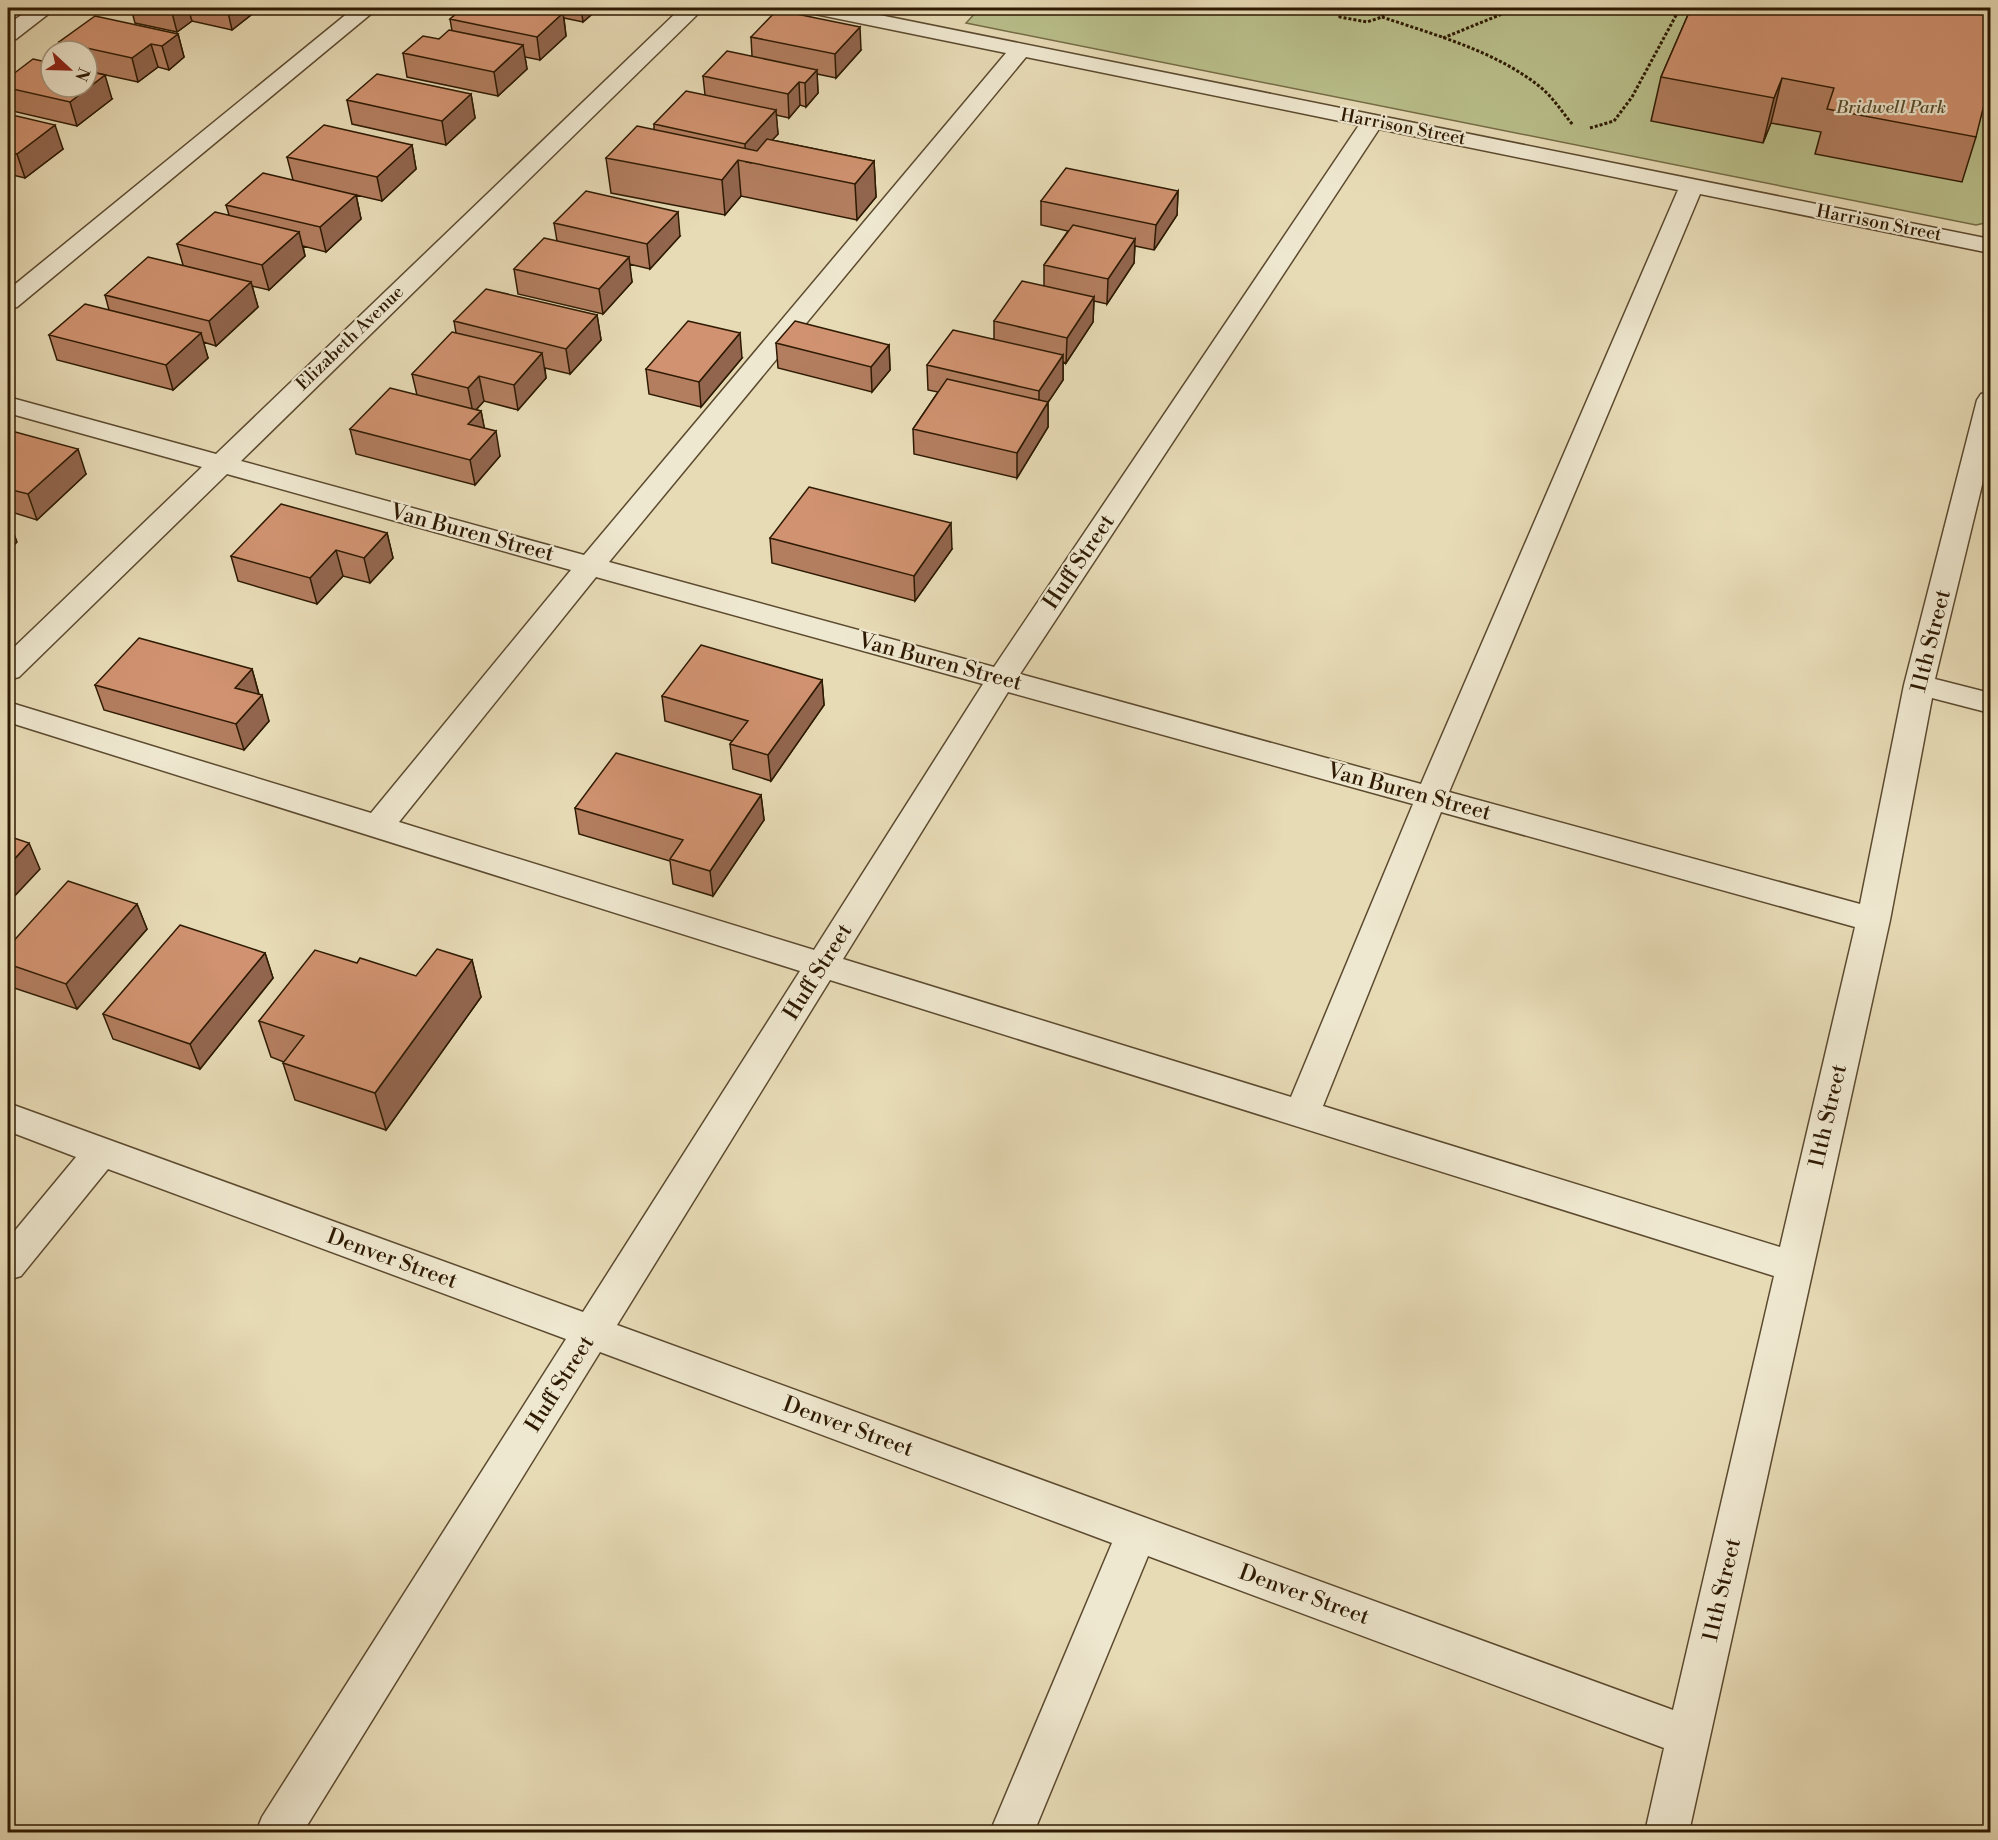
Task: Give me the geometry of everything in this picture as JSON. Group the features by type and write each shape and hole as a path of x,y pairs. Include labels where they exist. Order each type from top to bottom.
{"street":[{"path":"8,34 45,8"},
{"path":"8,302 368,8"},
{"name":"Elizabeth Avenue","path":"8,670 693,8"},
{"name":"Harrison Street","path":"815,8 927,22 1021,50 1990,246"},
{"path":"377,827 590,566 1021,50"},
{"name":"Huff Street","path":"278,1833 1002,679 1373,121"},
{"path":"1302,1114 1431,798 1692,185"},
{"name":"11th Street","path":"1666,1833 1873,920 1919,685 1990,400"},
{"name":"Van Buren Street","path":"8,405 1873,920"},
{"path":"1919,685 1990,703"},
{"path":"8,712 1794,1267"},
{"name":"Denver Street","path":"8,1117 1689,1737"},
{"path":"8,1265 101,1152"},
{"path":"1012,1833 1137,1533"}],"path":[{"path":"1333,8 1340,17 1358,21 1382,17 1442,38 1516,71 1556,104 1606,168"},
{"path":"1382,17 1386,8"},
{"path":"1442,38 1517,8"},
{"path":"1575,8 1618,10 1636,8"},
{"path":"1578,132 1614,121 1632,97 1680,8"}],"green space":[{"name":"Bridwell Park","path":"980,8 1990,8 1990,222 1976,225 966,23"}],"building":[{"path":"463,8 538,8 563,13 537,37 450,19"},
{"path":"1691,8 1990,8 1990,81 1976,137 1827,109 1834,88 1782,78 1774,98 1661,77"},
{"path":"777,10 860,27 835,54 751,37"},
{"path":"95,16 178,34 162,46 151,44 132,58 99,51 99,39 63,39"},
{"path":"449,30 523,45 494,72 403,53 423,36 439,39"},
{"path":"727,51 817,70 805,83 799,82 788,94 703,76"},
{"path":"33,59 39,60 39,95 8,88 8,78"},
{"path":"377,74 471,94 442,121 347,100"},
{"path":"686,91 776,110 745,144 654,124"},
{"path":"57,99 74,99 70,102"},
{"path":"8,114 55,125 17,154 8,152"},
{"path":"324,125 412,145 377,177 287,157"},
{"path":"637,126 757,151 767,139 874,161 855,184 738,160 722,180 606,158"},
{"path":"1066,168 1178,191 1156,225 1041,201"},
{"path":"263,173 356,195 320,227 226,205"},
{"path":"586,191 678,212 647,244 554,223"},
{"path":"215,212 299,232 262,265 177,244"},
{"path":"1073,225 1135,239 1108,279 1044,265"},
{"path":"544,238 629,257 599,289 514,269"},
{"path":"148,257 251,282 209,321 105,295"},
{"path":"1022,281 1094,297 1067,338 994,321"},
{"path":"486,289 597,315 566,349 454,321"},
{"path":"85,304 201,333 166,365 49,335"},
{"path":"688,321 740,333 699,382 646,369"},
{"path":"795,321 889,345 871,367 776,343"},
{"path":"953,330 1063,355 1039,391 927,365"},
{"path":"452,332 542,353 514,385 479,376 468,388 412,374"},
{"path":"947,379 1048,402 1017,453 913,429"},
{"path":"390,388 481,411 468,424 496,431 470,460 350,429"},
{"path":"8,430 78,449 28,494 8,489"},
{"path":"809,487 951,523 914,576 770,538"},
{"path":"281,504 387,533 364,558 336,550 310,578 231,556"},
{"path":"139,638 252,669 235,688 262,695 236,724 95,685"},
{"path":"701,645 822,680 768,755 730,744 748,721 662,696"},
{"path":"616,753 761,795 710,871 670,859 683,840 575,808"},
{"path":"8,836 29,843 8,866"},
{"path":"68,881 137,904 66,984 8,964 8,947"},
{"path":"180,925 265,953 190,1044 103,1014"},
{"path":"437,949 472,960 375,1093 283,1063 304,1036 259,1021 315,950 357,963 360,958 416,976"}]}
